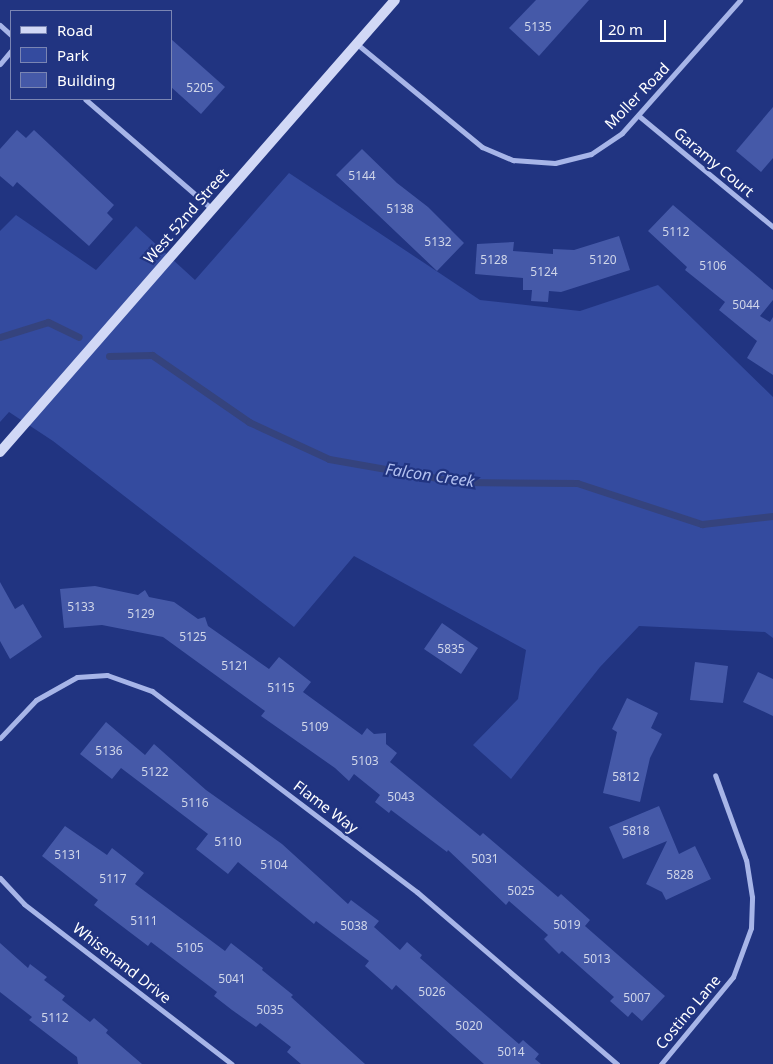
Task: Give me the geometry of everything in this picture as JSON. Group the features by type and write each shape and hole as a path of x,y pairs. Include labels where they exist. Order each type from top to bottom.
{"street":[{"name":"West 52nd Street","path":"0,452 395,0"},
{"name":"Moller Road","path":"357,44 470,138 513,160 549,164 582,158 622,133 740,0"},
{"path":"0,25 10,34"},
{"path":"0,64 10,52"},
{"path":"86,100 212,209"},
{"name":"Garamy Court","path":"639,116 773,227"},
{"name":"Flame Way","path":"0,738 36,700 77,677 107,675 152,691 417,892 617,1064"},
{"name":"Costino Lane","path":"661,1064 733,977 751,928 752,897 749,869 715,774"},
{"name":"Whisenand Drive","path":"0,878 24,904 232,1064"}],"green space":[{"path":"289,173 480,300 580,311 658,285 773,397 773,638 765,632 639,626 600,667 511,779 473,745 518,699 526,650 354,556 294,627 53,441 9,412 0,422 0,231 16,215 96,270 136,226 195,280"}],"building":[{"path":"536,0 589,0 539,56 509,28"},
{"path":"172,40 225,87 201,114 172,88"},
{"path":"773,107 773,158 761,172 736,151"},
{"path":"17,130 26,138 34,130 114,205 107,213 113,219 89,246 17,182 13,187 0,176 0,149"},
{"path":"362,149 397,183 428,207 464,243 437,271 336,175"},
{"path":"673,205 773,290 773,300 760,316 770,322 773,317 773,375 747,358 757,341 719,310 725,302 685,270 687,267 648,231"},
{"path":"619,236 630,270 561,292 549,291 548,302 531,301 532,290 523,290 523,278 475,274 477,244 514,242 513,251 553,254 553,249 574,250"},
{"path":"0,582 15,609 23,604 42,637 10,659 0,641"},
{"path":"95,586 138,595 145,590 149,597 174,602 198,619 205,617 208,626 269,669 279,657 311,682 303,692 362,735 367,728 374,734 386,733 386,744 397,753 390,762 480,836 483,833 558,897 561,894 590,920 585,926 665,996 642,1021 632,1012 628,1017 610,1001 614,997 562,951 559,954 544,939 548,935 509,901 506,905 448,850 447,852 391,810 389,813 375,802 380,795 354,774 349,781 335,768 261,716 265,711 163,637 102,625 64,628 60,589"},
{"path":"442,623 478,648 461,674 424,649"},
{"path":"695,662 728,666 723,703 690,700"},
{"path":"758,672 773,679 773,716 743,702"},
{"path":"627,698 658,713 651,728 662,734 650,758 640,802 603,793 617,732 612,729"},
{"path":"106,722 145,755 154,744 206,790 282,844 348,904 351,900 379,921 374,927 400,950 407,942 422,955 420,958 519,1044 523,1040 539,1054 535,1059 541,1064 484,1064 396,985 392,990 365,966 369,961 316,921 314,924 238,862 228,874 196,849 208,834 121,768 112,779 80,754"},
{"path":"659,806 679,854 695,846 711,879 666,900 662,892 646,884 667,841 623,859 609,827"},
{"path":"65,826 107,855 112,848 144,873 135,884 225,951 231,943 263,968 262,970 293,995 291,997 365,1064 301,1064 287,1052 291,1047 260,1023 256,1027 232,1010 214,996 217,992 151,942 148,946 94,905 98,900 42,856"},
{"path":"0,943 28,968 30,964 47,977 44,980 65,996 62,1000 90,1022 94,1018 108,1030 106,1033 142,1064 78,1064 77,1057 29,1020 32,1017 0,992"}],"waterway":[{"name":"Falcon Creek","path":"0,337 48,322 79,337"},
{"name":"Falcon Creek","path":"109,356 152,355 249,422 329,459 459,482 577,483 702,524 773,516"}]}
